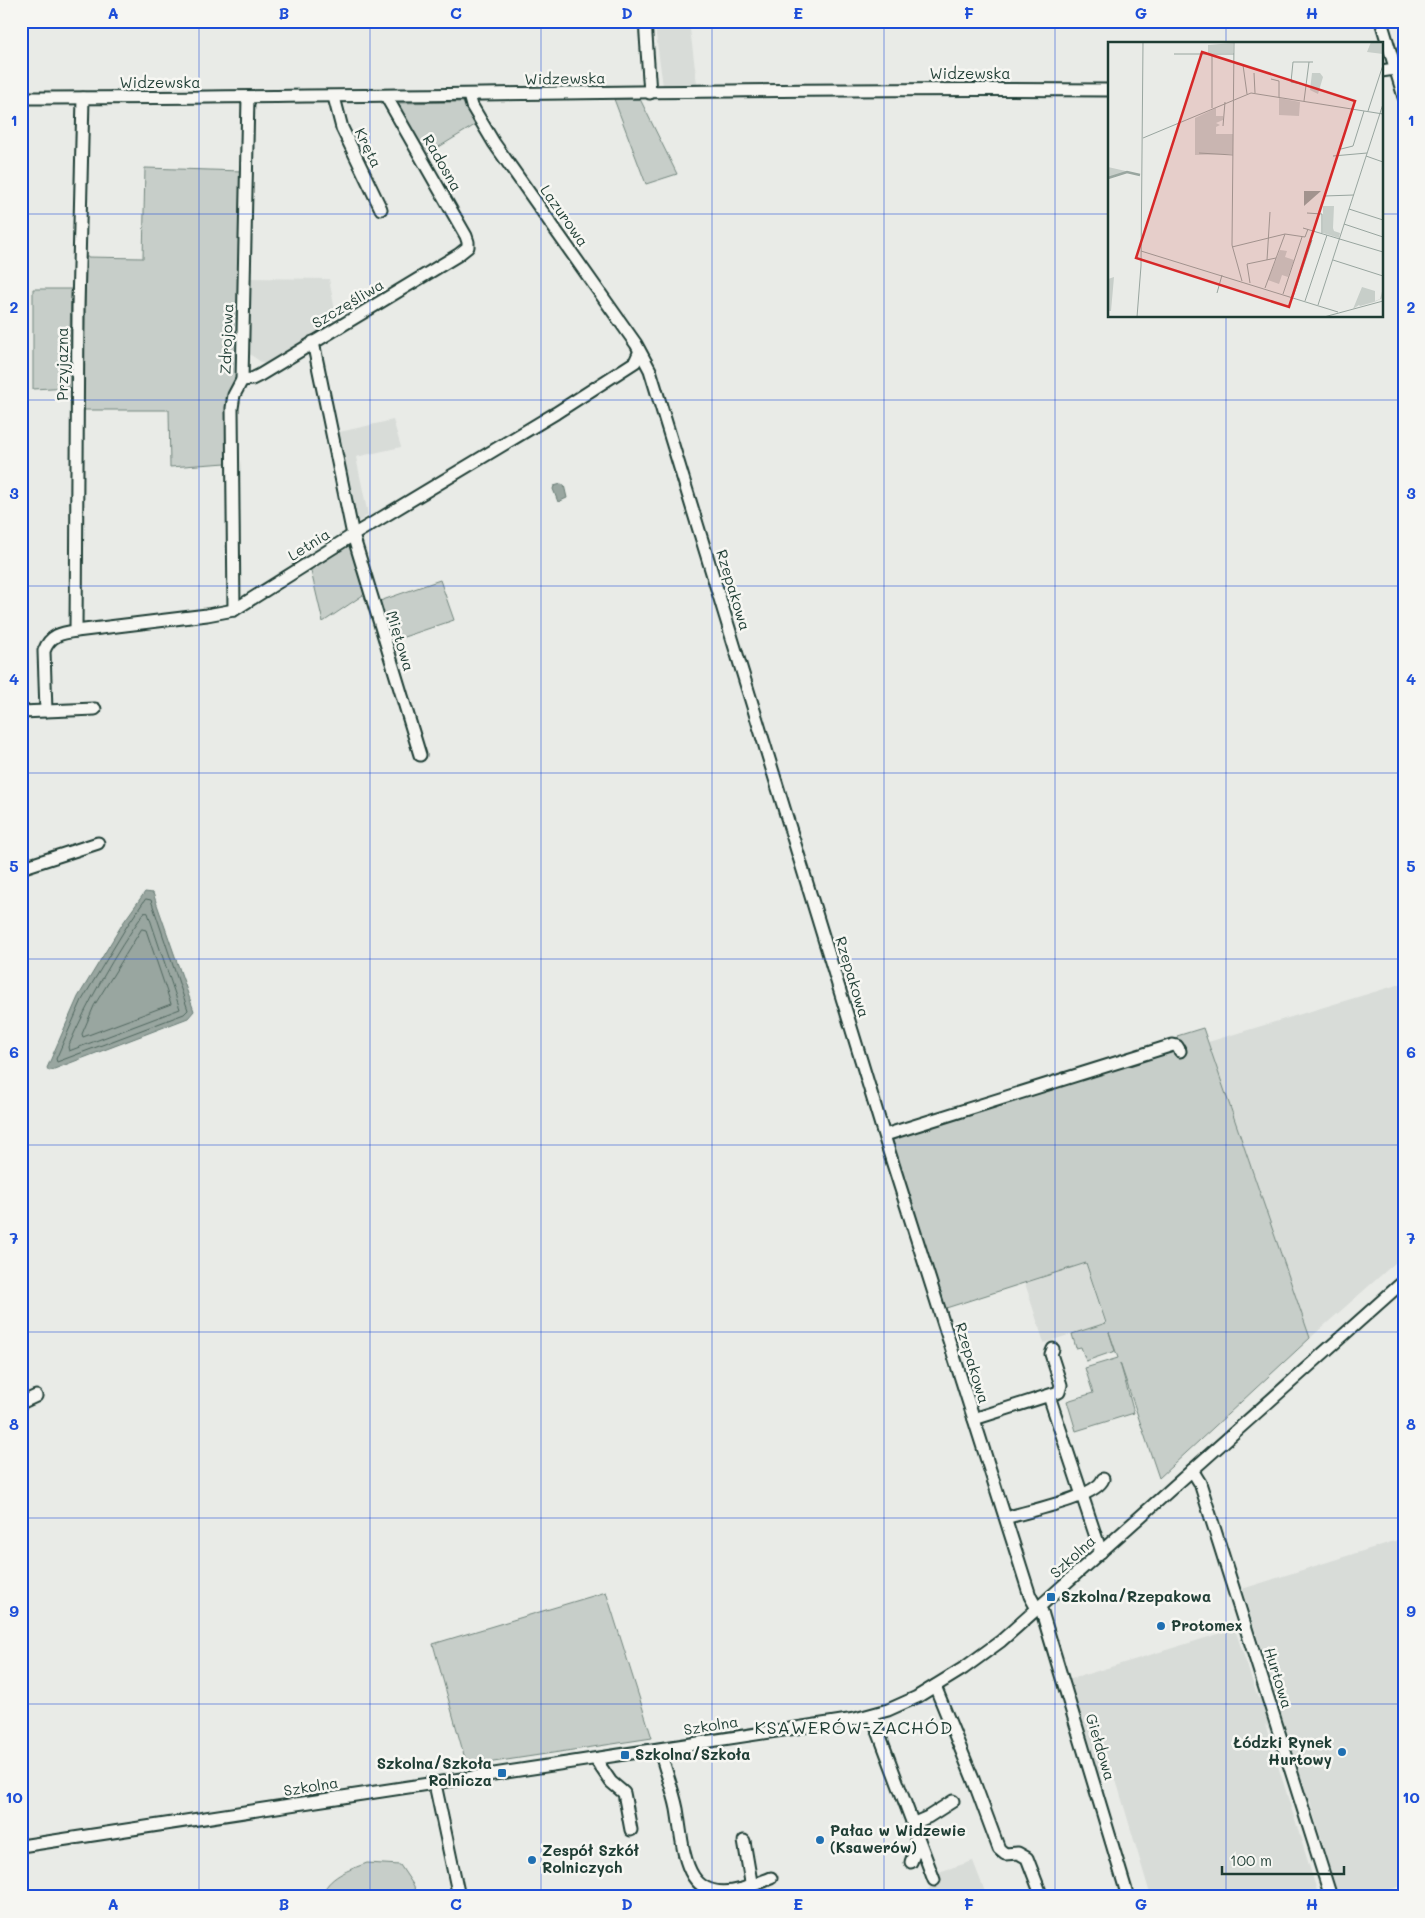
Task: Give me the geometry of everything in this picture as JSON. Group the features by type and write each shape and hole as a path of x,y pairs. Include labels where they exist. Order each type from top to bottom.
{"street":[{"path":"645,21 650,93"},
{"path":"1381,21 1404,96"},
{"path":"1382,71 1396,69"},
{"name":"Widzewska","path":"21,98 334,97 857,90 1108,90"},
{"name":"Lazurowa","path":"469,95 472,106 494,143 636,344 639,353"},
{"name":"Radosna","path":"386,96 466,236 468,247"},
{"name":"Zdrojowa","path":"234,610 232,408 234,395 242,380 248,97"},
{"name":"Kręta","path":"334,97 342,128 381,210"},
{"name":"Przyjazna","path":"76,631 78,308 83,98"},
{"name":"Szczęśliwa","path":"242,380 252,379 260,375 458,255 468,247"},
{"name":"Miętowa","path":"314,342 353,535 420,754"},
{"name":"Letnia","path":"46,711 44,651 46,645 55,635 234,610 353,535 556,413 635,362 639,353"},
{"name":"Rzepakowa","path":"639,353 650,370 884,1135 1032,1601 1039,1608"},
{"path":"21,712 95,709"},
{"path":"21,868 98,843"},
{"path":"884,1135 1173,1045 1177,1046 1180,1051"},
{"name":"Szkolna","path":"21,1846 660,1750 872,1715 903,1704 983,1655 1039,1608 1404,1281"},
{"path":"974,1419 1059,1392 1061,1389 1051,1354 1053,1349"},
{"path":"21,1403 36,1396"},
{"path":"1049,1396 1101,1552"},
{"name":"Hurtowa","path":"1192,1470 1200,1483 1331,1897"},
{"path":"1006,1518 1083,1496 1100,1485 1103,1479"},
{"name":"Giełdowa","path":"1039,1608 1042,1612 1081,1737 1128,1897"},
{"path":"935,1686 973,1779 998,1849 1005,1854 1018,1853 1027,1858 1042,1897"},
{"path":"872,1715 934,1880"},
{"path":"660,1750 675,1798 687,1864 696,1882 721,1892 741,1889 771,1878"},
{"path":"596,1760 611,1782 624,1793 631,1830"},
{"path":"435,1784 459,1897"},
{"path":"914,1828 953,1801"},
{"path":"911,1862 916,1849 914,1828"},
{"path":"744,1841 751,1882 749,1886"}],"shaded area":[{"path":"654,21 689,21 697,84 663,86"},
{"path":"614,99 640,99 677,174 646,184"},
{"path":"463,102 475,125 424,156 394,103"},
{"path":"145,168 242,171 237,375 226,397 226,463 170,467 169,410 83,410 86,257 143,258"},
{"path":"248,278 329,279 337,321 264,364 248,353"},
{"path":"33,289 71,289 69,387 33,389"},
{"path":"393,420 401,447 356,457 368,515 354,525 335,433"},
{"path":"350,543 366,593 323,622 310,567"},
{"path":"440,580 454,620 389,642 377,602"},
{"path":"1404,983 1404,1255 1310,1338 1208,1042"},
{"path":"1203,1028 1310,1338 1159,1478 1120,1363 1134,1413 1076,1431 1067,1401 1093,1393 1085,1368 1118,1358 1109,1332 1115,1351 1086,1361 1081,1347 1076,1348 1072,1334 1106,1323 1086,1263 943,1309 888,1140 1180,1047 1177,1036"},
{"path":"1086,1263 1105,1323 1044,1343 1025,1283"},
{"path":"1404,1538 1404,1885 1368,1897 1348,1897 1336,1889 1310,1802 1298,1806 1273,1734 1265,1724 1319,1897 1151,1897 1113,1770 1098,1775 1068,1680 1235,1629 1258,1698 1275,1694 1242,1589"},
{"path":"606,1592 652,1738 467,1766 433,1644"},
{"path":"27,1854 27,1897 21,1897 21,1855"},
{"path":"973,1861 987,1897 915,1897 930,1888 926,1876"},
{"path":"367,1863 400,1865 414,1886 416,1897 321,1897 324,1890 334,1879 346,1871"},
{"path":"766,1882 772,1897 734,1897 733,1895"}],"water":[{"path":"564,485 567,498 558,502 553,489 554,486"},
{"path":"145,892 153,893 194,1011 188,1018 49,1071 47,1068 78,997 123,923"}],"place":[{"name":"Szkolna/Rzepakowa","path":"1051,1597"},
{"name":"Protomex","path":"1161,1626"},
{"name":"Łódzki Rynek Hurtowy","path":"1342,1752"},
{"name":"Szkolna/Szkoła","path":"625,1755"},
{"name":"Szkolna/Szkoła Rolnicza","path":"502,1773"},
{"name":"Pałac w Widzewie (Ksawerów)","path":"820,1840"},
{"name":"Zespół Szkół Rolniczych","path":"532,1860"}],"district":[{"name":"KSAWERÓW-ZACHÓD","path":"854,1728"}]}
